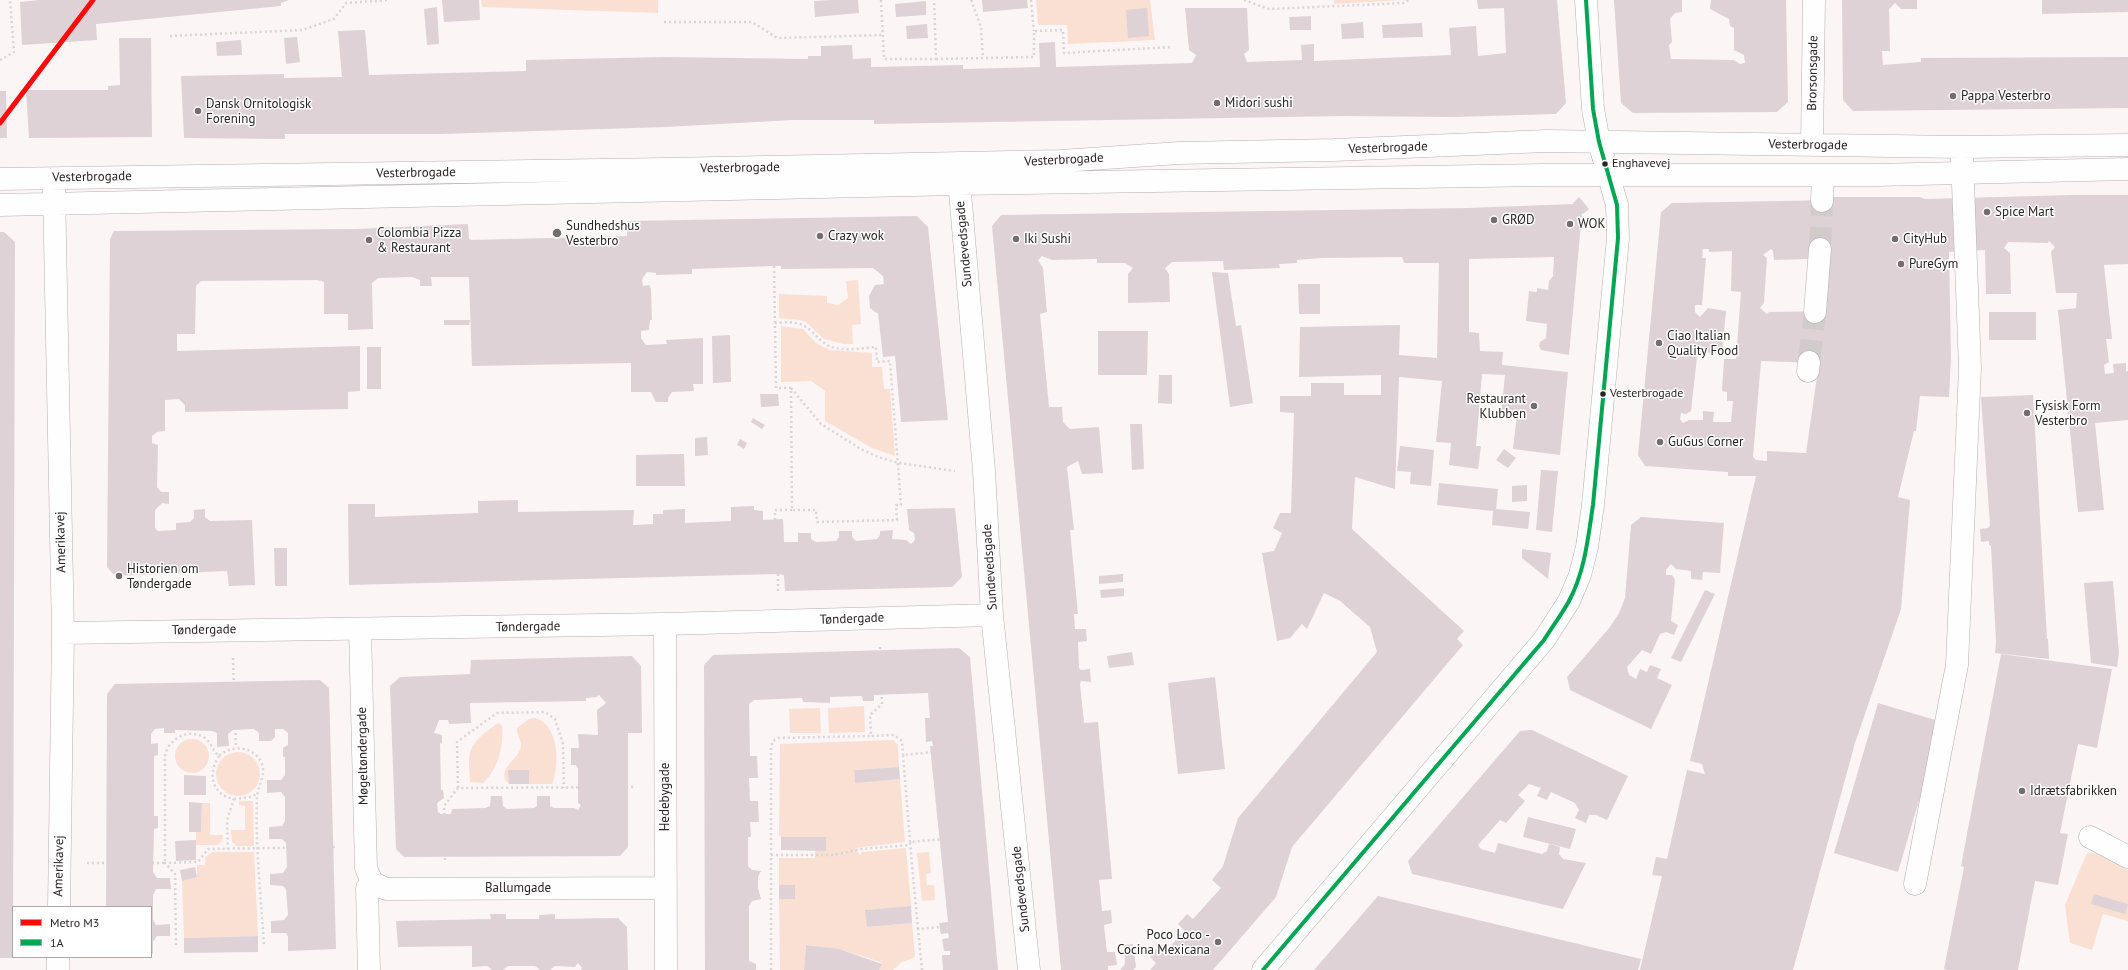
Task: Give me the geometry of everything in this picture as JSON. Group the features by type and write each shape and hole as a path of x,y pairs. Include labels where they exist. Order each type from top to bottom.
{"street":[{"path":"1263,970 1507,685 1553,627 1562,614 1575,588 1584,563 1590,532 1618,238 1617,205 1599,142 1593,109 1586,0"},
{"name":"Brorsonsgade","path":"1812,146 1814,0"},
{"name":"Vesterbrogade","path":"0,205 54,205 958,174 1061,161 1172,154 1334,150 1546,141 1812,146 1961,147 2128,145"},
{"path":"1915,884 1957,665 1970,368 1961,147"},
{"name":"Vesterbrogade","path":"0,179 958,174 1823,175 2128,169"},
{"name":"Sundevedsgade","path":"958,174 984,471 992,615 1029,970"},
{"path":"1822,200 1823,175"},
{"name":"Amerikavej","path":"54,178 63,633 59,906"},
{"path":"1815,312 1820,249"},
{"name":"Tøndergade","path":"63,633 665,624 992,615"},
{"name":"Hedebygade","path":"665,624 666,970"},
{"name":"Møgeltøndergade","path":"360,629 366,868 372,882"},
{"path":"2090,837 2128,857"},
{"path":"370,970 367,888 372,882"},
{"name":"Ballumgade","path":"372,882 386,889 665,888"},
{"path":"58,958 58,970"}],"path":[{"path":"0,60 14,52 10,0"},
{"path":"170,36 302,30 334,19 346,4 390,0"},
{"path":"881,0 884,60 1034,58 1032,0"},
{"path":"934,0 936,59"},
{"path":"971,0 981,27 983,58"},
{"path":"1244,0 1269,9 1405,3 1408,0"},
{"path":"664,22 752,22 777,38 883,35"},
{"path":"1034,31 1063,30 1064,53 1171,47"},
{"path":"774,266 776,388 791,388"},
{"path":"775,323 798,323 805,326 820,340 831,346 845,349 876,347 877,362 890,361 901,505 896,505 897,520 816,522 816,510 775,510 775,520"},
{"path":"791,388 821,424 861,449 878,457 898,463 952,472"},
{"path":"791,388 792,510"},
{"path":"871,736 870,715 882,704 879,619"},
{"path":"232,630 236,748"},
{"path":"445,889 444,806 458,788 457,742 497,713 545,712 555,719 563,744 564,788"},
{"path":"771,970 771,747 773,741 778,738 871,736 894,734 902,741 922,970"},
{"path":"176,945 175,874 165,863 165,756 169,744 184,735 199,735 209,742 218,756"},
{"path":"903,754 1006,746"},
{"path":"258,793 251,797 234,799 223,796 215,787 212,780 213,767 218,756 228,750 236,748 252,752 262,763 263,776 258,793 259,849 264,944"},
{"path":"458,788 665,788"},
{"path":"228,849 227,820 234,799"},
{"path":"771,855 834,855 861,849 1015,832"},
{"path":"59,863 198,862 208,849 365,846"},
{"path":"918,929 1024,919"}],"shaded area":[{"path":"481,0 658,0 658,13 482,7"},
{"path":"1036,0 1150,0 1155,40 1068,44 1067,25 1038,25"},
{"path":"1334,0 1404,0 1334,4"},
{"path":"858,280 861,324 852,325 853,344 843,344 824,339 806,322 779,318 779,294 827,296 827,303 838,305 848,298 846,281"},
{"path":"781,326 803,329 816,343 830,350 872,353 872,367 882,367 884,389 890,389 895,456 872,448 825,421 825,391 811,381 781,382"},
{"path":"864,706 865,732 829,733 828,708"},
{"path":"820,708 821,733 790,733 789,709"},
{"path":"534,718 542,721 548,727 553,736 556,767 552,784 529,784 529,771 509,770 509,784 505,780 505,771 518,754 521,747 517,728 529,719"},
{"path":"499,723 502,726 501,749 493,771 483,783 470,782 469,760 471,749 479,738"},
{"path":"195,739 202,741 207,746 209,756 207,766 202,771 189,773 182,771 177,766 175,753 177,746 182,741"},
{"path":"893,740 898,745 899,767 854,770 855,782 900,779 905,842 855,848 860,855 862,852 906,848 911,906 866,910 867,927 912,923 915,957 902,962 893,970 879,970 882,963 873,959 835,949 806,945 804,970 780,970 779,899 795,899 795,885 779,885 779,858 815,858 815,851 825,837 781,837 779,835 780,744"},
{"path":"234,752 242,752 254,758 260,770 260,778 254,790 242,796 234,796 222,790 216,778 216,770 222,758"},
{"path":"239,801 253,801 254,846 237,846 232,842 231,830 245,830 245,806 239,805"},
{"path":"202,803 210,803 210,835 223,835 222,840 218,845 196,845 196,832 201,832"},
{"path":"212,852 254,852 258,936 184,938 182,881 197,877 197,865 205,865 205,858"},
{"path":"929,852 931,873 926,874 927,885 934,885 935,900 922,901 917,853"},
{"path":"2087,853 2095,853 2128,870 2128,921 2103,914 2092,950 2070,943 2065,905"}],"building":[{"path":"39,0 289,0 281,3 281,6 96,24 97,40 22,45 20,2"},
{"path":"442,0 479,0 480,20 444,22"},
{"path":"858,0 859,13 815,17 814,1"},
{"path":"982,0 1027,0 1028,8 983,12"},
{"path":"1477,0 1557,0 1566,103 1556,114 1454,117 1344,116 874,124 874,120 793,120 666,127 441,134 285,134 285,139 184,138 181,76 284,74 284,78 342,77 338,31 365,30 369,75 526,71 526,60 665,57 808,59 808,56 821,56 821,46 852,45 853,59 871,58 871,67 963,65 963,69 1040,67 1039,43 1055,42 1056,67 1192,63 1196,55 1189,50 1185,8 1247,8 1249,50 1244,54 1247,62 1302,60 1301,45 1314,44 1314,61 1451,55 1449,28 1476,26 1478,56 1506,53 1504,8 1478,9"},
{"path":"1614,0 1682,0 1682,12 1675,13 1670,19 1672,42 1669,45 1671,59 1734,60 1740,64 1745,63 1744,55 1734,50 1734,28 1730,26 1729,19 1710,9 1711,0 1786,0 1788,102 1777,112 1633,113 1621,103"},
{"path":"1842,0 1917,0 1917,9 1901,9 1895,3 1889,9 1890,51 1882,51 1883,65 1921,62 1921,58 2128,57 2128,108 1853,111 1843,100"},
{"path":"2042,0 2128,0 2128,12 2042,14"},
{"path":"926,1 926,15 896,17 895,4"},
{"path":"437,7 439,44 427,45 424,9"},
{"path":"1147,8 1149,36 1128,38 1126,10"},
{"path":"1311,16 1311,30 1290,30 1289,17"},
{"path":"1363,22 1364,38 1342,39 1341,24"},
{"path":"1422,23 1423,37 1383,38 1382,25"},
{"path":"927,24 928,38 907,39 906,26"},
{"path":"297,37 300,62 286,64 284,38"},
{"path":"119,38 151,38 152,137 29,138 26,90 108,90 108,86 120,85"},
{"path":"241,40 242,55 217,56 216,42"},
{"path":"0,91 6,91 7,138 0,138"},
{"path":"2128,195 2128,264 2104,265 2112,339 2106,339 2109,362 2104,365 2105,374 2114,373 2113,364 2126,363 2126,371 2128,371 2128,420 2095,423 2104,510 2078,512 2058,310 2076,308 2077,293 2056,293 2051,252 2055,247 2049,241 2048,243 2008,242 2004,248 2010,253 2011,294 1986,294 1985,250 1949,252 1951,358 1949,397 1920,396 1916,431 1914,431 1898,497 1910,500 1901,609 1855,743 1793,970 1640,970 1662,876 1652,875 1656,857 1667,859 1687,770 1705,774 1702,764 1690,761 1756,476 1728,476 1728,472 1645,466 1638,455 1661,212 1672,203 1833,200 1833,197 1920,197 1925,199","holes":["1703,249 1709,249 1709,252 1732,251 1731,291 1741,292 1736,359 1724,359 1722,391 1727,392 1727,401 1733,401 1731,422 1713,422 1714,412 1703,411 1703,420 1689,420 1683,423 1680,419 1681,413 1686,414 1691,411 1697,357 1690,355 1691,348 1698,345 1704,352 1722,354 1726,311 1708,308 1700,317 1695,312 1695,305 1702,305 1706,258 1702,258","1771,249 1773,251 1774,260 1810,259 1824,311 1769,312 1767,314 1760,308 1764,303 1767,258 1763,255","1761,361 1819,363 1806,453 1767,451 1767,461 1756,460 1753,457"]},
{"path":"1579,197 1589,209 1583,214 1582,213 1569,355 1541,350 1539,346 1540,342 1546,338 1547,324 1526,321 1529,291 1537,292 1537,288 1548,290 1549,281 1553,276 1554,257 1469,259 1469,332 1479,333 1480,351 1503,352 1502,365 1568,372 1560,455 1513,449 1517,414 1501,413 1505,375 1482,374 1476,446 1481,446 1478,469 1449,465 1451,443 1436,442 1442,381 1399,377 1395,489 1355,477 1352,529 1464,631 1457,639 1463,645 1292,847 1276,897 1213,970 1150,970 1156,963 1150,957 1158,947 1166,952 1184,930 1178,924 1187,914 1193,919 1221,888 1212,880 1223,866 1238,818 1377,652 1370,627 1340,601 1324,593 1307,629 1302,624 1290,638 1277,641 1262,553 1274,551 1282,533 1273,528 1280,513 1291,513 1294,413 1280,412 1280,396 1311,396 1311,383 1344,383 1344,395 1381,395 1381,375 1299,377 1300,327 1400,325 1399,355 1437,358 1439,263 1404,263 1402,257 1322,258 1297,260 1297,263 1279,264 1280,268 1224,270 1223,261 1172,262 1165,268 1169,274 1170,302 1128,303 1128,274 1133,268 1125,263 1097,263 1097,259 1052,260 1042,256 1038,260 1043,268 1047,312 1040,314 1049,407 1062,407 1063,422 1070,429 1099,427 1103,473 1082,474 1078,461 1067,467 1074,530 1070,530 1078,614 1074,614 1075,629 1086,629 1087,641 1078,642 1079,668 1081,670 1090,669 1091,682 1081,681 1080,684 1084,723 1098,722 1112,879 1099,880 1102,911 1111,910 1112,923 1104,925 1107,952 1115,952 1117,965 1108,966 1108,970 1061,970 992,226 1001,215 1468,208 1574,204 1573,203"},
{"path":"917,216 928,227 948,420 901,422 895,356 883,357 878,313 870,308 869,296 875,285 884,284 883,276 873,268 781,269 781,266 774,266 692,269 692,274 656,275 656,273 647,272 642,279 643,286 649,285 651,289 652,320 650,320 649,330 641,331 641,338 646,345 667,344 666,340 703,338 703,384 693,384 694,391 672,392 668,398 668,402 656,402 651,392 631,392 631,363 472,366 469,277 431,277 432,286 420,286 420,280 412,277 378,278 372,283 373,329 348,330 348,314 324,314 324,282 317,280 201,281 196,286 195,334 177,334 177,351 360,346 360,391 348,392 348,409 185,412 185,405 179,399 165,400 165,431 157,432 152,436 152,443 158,445 157,487 161,492 169,492 169,504 162,503 155,510 155,527 157,531 176,530 176,523 190,522 194,518 194,510 205,509 205,517 210,521 252,520 255,585 229,586 227,571 115,576 107,567 110,239 114,231 356,229 468,224 469,239 471,240 627,236 627,221"},
{"path":"0,232 4,232 15,242 13,906 12,958 0,958"},
{"path":"1212,272 1228,273 1236,326 1241,325 1253,403 1230,407"},
{"path":"1298,284 1320,284 1320,314 1299,314"},
{"path":"1989,312 2036,312 2036,340 1989,340"},
{"path":"444,320 470,320 469,325 444,325"},
{"path":"1098,331 1148,331 1147,375 1098,375"},
{"path":"730,335 731,382 713,383 712,336"},
{"path":"367,347 381,347 381,389 367,389"},
{"path":"1159,375 1172,375 1172,404 1158,403"},
{"path":"760,394 778,394 779,406 761,407"},
{"path":"2033,395 2049,659 1995,653 1996,642 1991,546 1989,545 1989,541 1981,542 1980,529 1988,528 1990,525 1981,397"},
{"path":"753,418 765,425 762,429 751,422"},
{"path":"1130,424 1142,424 1144,469 1132,470"},
{"path":"707,437 708,455 695,456 695,438"},
{"path":"740,439 747,443 744,449 737,445"},
{"path":"1400,446 1434,450 1431,486 1410,484 1411,472 1397,471"},
{"path":"1504,449 1516,458 1508,468 1496,460"},
{"path":"684,454 685,486 636,486 636,455"},
{"path":"1541,470 1558,471 1552,532 1536,530"},
{"path":"1439,483 1498,489 1496,509 1530,512 1528,529 1492,525 1493,511 1437,505"},
{"path":"1527,485 1527,501 1512,502 1512,486"},
{"path":"518,500 518,512 634,510 633,525 653,524 653,514 663,514 663,510 685,509 685,523 731,521 731,507 754,506 754,510 763,511 763,520 783,519 784,542 798,542 798,533 811,533 811,539 816,542 836,541 839,537 839,531 852,531 852,537 856,541 877,539 880,535 880,531 893,530 892,539 906,540 911,544 915,540 914,533 909,530 907,509 955,508 962,577 952,587 785,591 784,575 778,574 349,585 348,504 375,504 375,517 478,513 478,501"},
{"path":"1641,517 1724,523 1720,573 1703,572 1702,580 1691,579 1691,571 1676,569 1671,564 1666,570 1666,575 1672,575 1675,580 1671,621 1678,625 1674,635 1666,632 1660,634 1651,654 1642,650 1627,667 1629,675 1636,679 1640,669 1647,672 1650,665 1661,669 1657,678 1672,685 1651,729 1570,690 1567,677 1610,627 1619,613 1625,598 1631,525"},
{"path":"274,548 287,548 287,586 275,586"},
{"path":"1522,549 1551,553 1548,579 1522,558"},
{"path":"1123,574 1123,582 1099,584 1099,576"},
{"path":"2113,581 2119,653 2117,667 2091,663 2084,583"},
{"path":"1124,588 1124,596 1101,598 1100,590"},
{"path":"1705,590 1715,594 1681,662 1671,658"},
{"path":"959,648 970,657 998,970 943,970 942,955 950,955 950,951 944,951 942,939 949,938 948,933 941,934 939,923 948,922 930,746 933,746 932,741 926,742 925,718 930,718 928,693 874,695 874,701 863,701 862,696 830,697 830,703 803,702 802,698 754,700 749,704 750,756 757,756 758,778 749,778 750,801 758,801 759,822 750,822 751,837 748,837 748,866 752,870 761,871 758,877 758,888 761,899 752,901 749,906 749,961 756,964 756,970 705,970 704,665 713,655"},
{"path":"1132,652 1134,665 1109,668 1107,656"},
{"name":"Idrætsfabrikken","path":"2001,654 2112,669 2097,748 2078,744 2060,833 2068,834 2058,885 2035,881 2018,970 1948,970 1944,969 1964,867 1961,866"},
{"path":"632,656 641,666 642,733 628,733 628,847 620,856 404,857 396,849 390,686 400,677 470,674 471,660","holes":["599,695 606,703 597,710 598,735 578,734 579,748 571,748 571,765 576,765 578,769 578,803 581,805 578,810 574,808 554,808 550,806 550,796 537,796 537,806 534,808 507,809 503,806 502,796 491,796 490,806 485,808 452,809 451,814 441,814 438,812 437,803 444,798 443,790 441,790 440,743 442,744 442,735 434,733 439,720 448,720 449,724 471,723 470,703 586,701 586,698 596,697"]},
{"path":"1215,677 1225,769 1178,774 1168,683"},
{"path":"320,680 329,688 336,949 288,951 288,937 286,933 271,933 271,921 284,920 288,915 286,889 283,886 270,885 270,874 283,873 287,867 286,843 282,839 269,839 269,827 282,826 285,821 285,797 281,792 267,793 267,780 281,780 285,775 285,757 283,757 283,748 288,745 288,733 283,729 275,729 275,737 271,741 259,741 259,733 254,729 233,730 228,734 229,746 217,747 217,733 212,731 175,730 175,733 164,733 164,728 155,729 151,734 151,744 158,743 158,755 154,756 154,816 158,816 158,828 154,829 153,872 157,878 170,878 171,889 156,889 153,895 153,919 156,925 170,924 170,936 157,936 153,942 152,954 152,906 106,906 107,694 115,684"},
{"path":"1878,703 1942,722 1898,872 1834,853"},
{"path":"1532,730 1628,776 1607,820 1596,815 1589,815 1586,823 1575,818 1579,810 1575,803 1551,792 1547,800 1537,796 1541,788 1529,784 1518,795 1525,801 1506,823 1500,820 1478,845 1481,849 1495,853 1498,843 1542,854 1547,851 1549,844 1560,847 1559,854 1563,859 1586,863 1563,909 1412,874 1408,861 1520,731"},
{"path":"899,767 900,779 855,783 854,770"},
{"path":"508,770 529,770 529,784 509,784"},
{"path":"184,775 206,776 206,795 184,795"},
{"path":"189,802 202,803 201,832 189,832"},
{"path":"1528,817 1576,829 1570,849 1523,837"},
{"path":"781,837 826,837 826,851 781,850"},
{"path":"196,840 196,860 176,861 175,841"},
{"path":"195,867 197,877 182,881 180,870"},
{"path":"779,885 795,885 795,899 779,899"},
{"path":"2094,894 2128,904 2125,914 2091,904"},
{"path":"1378,896 1641,959 1638,970 1314,970"},
{"path":"911,906 912,923 867,927 865,910"},
{"path":"490,914 506,914 506,919 539,919 539,915 555,914 555,919 618,918 627,927 628,970 581,970 582,968 578,963 575,967 555,966 550,970 540,970 535,966 508,966 503,970 492,970 487,966 472,967 472,946 398,947 396,921 491,919"},
{"path":"258,936 258,952 184,953 184,938"},
{"path":"1133,944 1136,967 1133,970 1120,970 1125,964 1124,945"},
{"path":"806,945 839,949 882,964 879,970 804,970"}],"tunnel":[{"path":"1820,249 1822,201"},
{"path":"1809,362 1815,312"}],"metro line":[{"name":"M3","path":"0,123 93,0"}],"transit line":[{"name":"1A","path":"1263,970 1544,640 1569,601 1579,578 1585,554 1593,505 1618,238 1617,205 1599,142 1593,109 1586,0"}],"place":[{"name":"Pappa Vesterbro","path":"1953,96"},
{"name":"Midori sushi","path":"1217,103"},
{"name":"Dansk Ornitologisk Forening","path":"198,111"},
{"name":"Enghavevej","path":"1605,164"},
{"name":"Spice Mart","path":"1987,212"},
{"name":"GRØD","path":"1494,220"},
{"name":"WOK","path":"1570,224"},
{"name":"Sundhedshus Vesterbro","path":"557,233"},
{"name":"Crazy wok","path":"820,236"},
{"name":"Iki Sushi","path":"1016,239"},
{"name":"CityHub","path":"1895,239"},
{"name":"Colombia Pizza & Restaurant","path":"369,240"},
{"name":"PureGym","path":"1901,264"},
{"name":"Ciao Italian Quality Food","path":"1659,343"},
{"name":"Vesterbrogade","path":"1603,394"},
{"name":"Restaurant Klubben","path":"1534,406"},
{"name":"Fysisk Form Vesterbro","path":"2027,413"},
{"name":"GuGus Corner","path":"1660,442"},
{"name":"Historien om Tøndergade","path":"119,576"},
{"name":"Idrætsfabrikken","path":"2022,791"},
{"name":"Poco Loco - Cocina Mexicana","path":"1218,942"}]}
